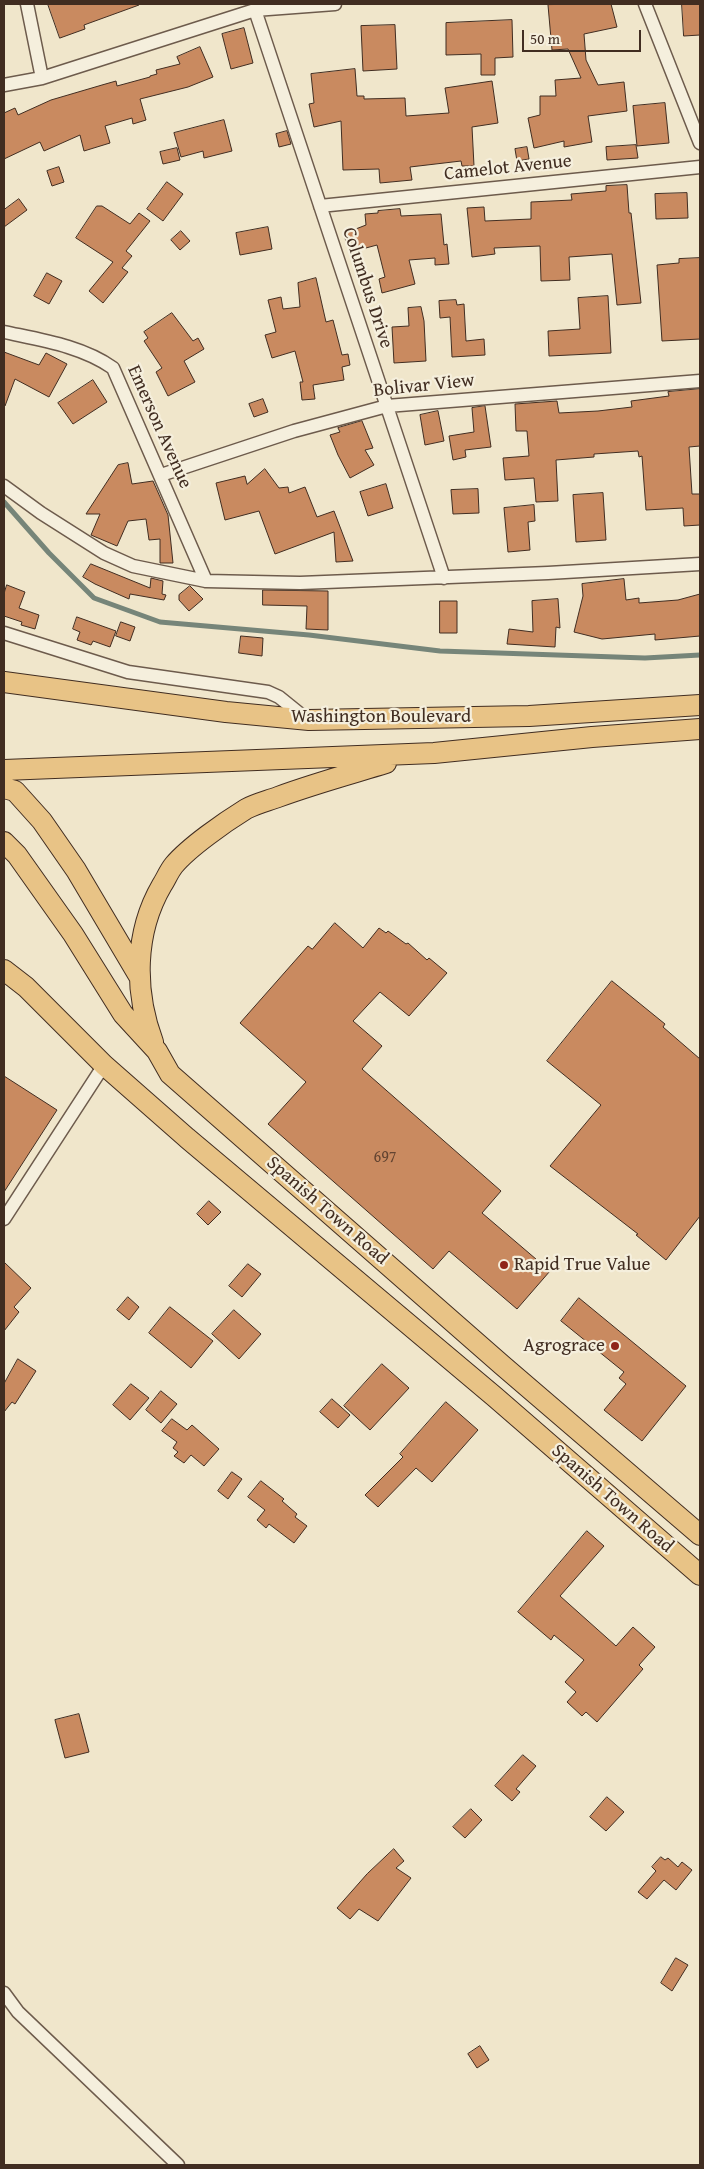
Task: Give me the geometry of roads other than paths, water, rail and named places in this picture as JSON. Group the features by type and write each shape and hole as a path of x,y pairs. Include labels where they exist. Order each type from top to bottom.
{"highway":[{"name":"Washington Boulevard","path":"4,682 226,712 308,720 529,716 700,705"},
{"name":"Washington Boulevard","path":"4,770 434,753 700,729"},
{"path":"157,1051 146,1024 140,990 141,945 144,925 154,898 174,866 199,843 247,809 314,784 400,760 434,753"},
{"path":"4,788 15,792 42,822 76,870 140,978"},
{"name":"Spanish Town Road","path":"4,842 17,855 73,934 123,1014 157,1051 170,1074 516,1377 700,1534"},
{"name":"Spanish Town Road","path":"4,970 26,987 104,1065 187,1138 495,1397 700,1574"},
{"path":"495,1397 516,1377"}],"street":[{"path":"27,4 42,78"},
{"path":"4,86 42,78 255,10 335,4"},
{"path":"645,4 700,143"},
{"name":"Columbus Drive","path":"255,10 444,578"},
{"name":"Camelot Avenue","path":"320,206 700,167"},
{"name":"Emerson Avenue","path":"4,332 54,343 100,358 113,368 162,475 206,581"},
{"name":"Bolivar View","path":"162,475 294,431 386,406 700,381"},
{"path":"4,486 41,513 104,553 133,566 206,581 300,583 444,578 700,564"},
{"path":"4,633 128,672 268,692 279,697 308,720"},
{"path":"4,1220 104,1065"},
{"path":"4,1993 18,2012 178,2165"}],"waterway":[{"path":"4,502 49,553 94,598 160,622 309,635 440,651 645,658 700,655"}],"place":[{"name":"Rapid True Value","path":"504,1265"},
{"name":"Agrograce","path":"615,1346"}]}
